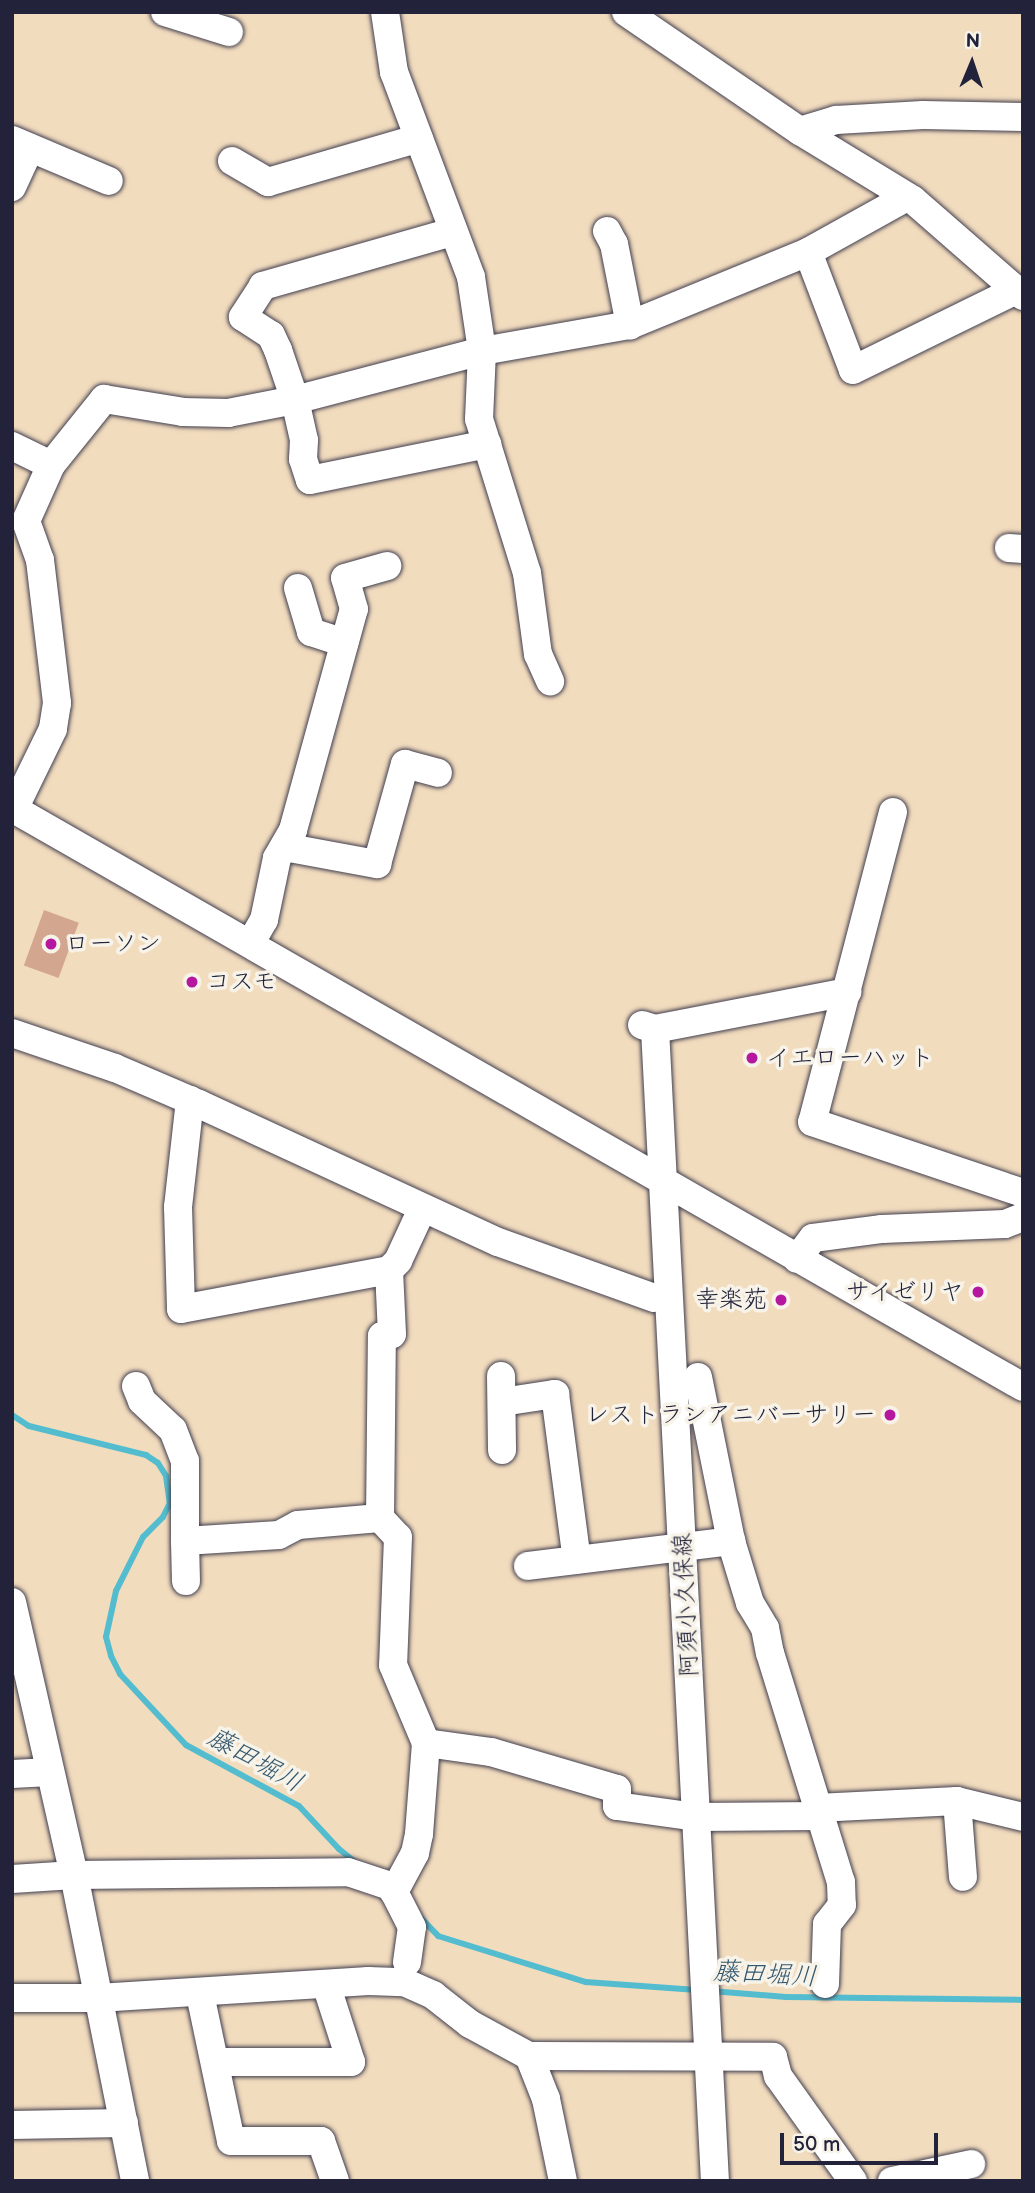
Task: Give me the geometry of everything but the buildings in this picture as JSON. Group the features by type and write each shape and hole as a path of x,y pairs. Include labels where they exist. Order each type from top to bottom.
{"street":[{"path":"165,12 229,32"},
{"path":"385,12 394,72 471,277 482,351 479,419 527,573 538,654 550,681"},
{"path":"626,12 800,131 908,197 1019,293 853,370 808,252"},
{"path":"800,131 836,120 923,115 1023,117"},
{"path":"232,161 268,181 419,138"},
{"path":"12,187 21,144 109,181"},
{"path":"908,197 808,252 630,325 482,351 295,400 228,413 183,412 104,399 51,465 26,520 40,559 57,703 53,729 13,808 1023,1387"},
{"path":"607,231 614,244 630,325"},
{"path":"452,232 263,285 243,317 271,335 295,400 304,440 303,459 310,480 487,444"},
{"path":"12,446 51,465"},
{"path":"250,944 264,920 277,858 293,830 354,609 345,578 387,566"},
{"path":"298,588 311,632 344,643"},
{"path":"284,847 377,864 405,764 438,773"},
{"path":"892,812 811,1122 1023,1193"},
{"name":"阿須小久保線","path":"715,2181 664,1182 649,1027 847,992"},
{"path":"12,1033 115,1068 190,1100 498,1242 654,1298"},
{"path":"190,1100 178,1207 181,1309 389,1270 398,1261 422,1209"},
{"path":"797,1259 813,1238 882,1229 1005,1224 1023,1217"},
{"path":"389,1270 392,1334 383,1336 380,1518 398,1537 393,1665 426,1743 419,1834 415,1853 398,1885 412,1927 407,1962"},
{"path":"698,1377 731,1541 750,1603 765,1629 841,1882 842,1905 827,1924 825,1984"},
{"path":"136,1386 142,1401 173,1430 185,1461 186,1581"},
{"path":"502,1450 501,1389 555,1394 577,1560"},
{"path":"185,1541 279,1535 298,1525 380,1518"},
{"path":"528,1566 731,1541"},
{"path":"12,1602 19,1662 50,1772 74,1875 135,2181"},
{"path":"426,1743 491,1752 617,1789 617,1806 696,1818 957,1801 1023,1817"},
{"path":"12,1774 50,1772"},
{"path":"957,1801 963,1877"},
{"path":"12,1879 74,1875 348,1872 390,1886 398,1885"},
{"path":"12,1998 200,1994 326,1984 404,1982 433,1996 470,2024 530,2056 773,2057 778,2076 853,2181"},
{"path":"215,2062 351,2062 326,1984"},
{"path":"200,1994 230,2141 321,2141 335,2181"},
{"path":"530,2056 547,2099 563,2181"},
{"path":"12,2125 124,2123"},
{"path":"892,2181 971,2164"}],"waterway":[{"name":"藤田堀川","path":"12,1415 29,1426 146,1455 158,1463 166,1476 170,1503 163,1517 143,1537 116,1591 106,1637 111,1656 120,1674 186,1745 299,1806 339,1849 355,1862"},
{"name":"藤田堀川","path":"419,1916 438,1936 586,1982 697,1990"},
{"name":"藤田堀川","path":"711,1991 786,1997 1023,2000"}],"place":[{"name":"ローソン","path":"51,944"},
{"name":"コスモ","path":"192,982"},
{"name":"イエローハット","path":"752,1058"},
{"name":"サイゼリヤ","path":"978,1292"},
{"name":"幸楽苑","path":"781,1300"},
{"name":"レストランアニバーサリー","path":"890,1415"}]}
